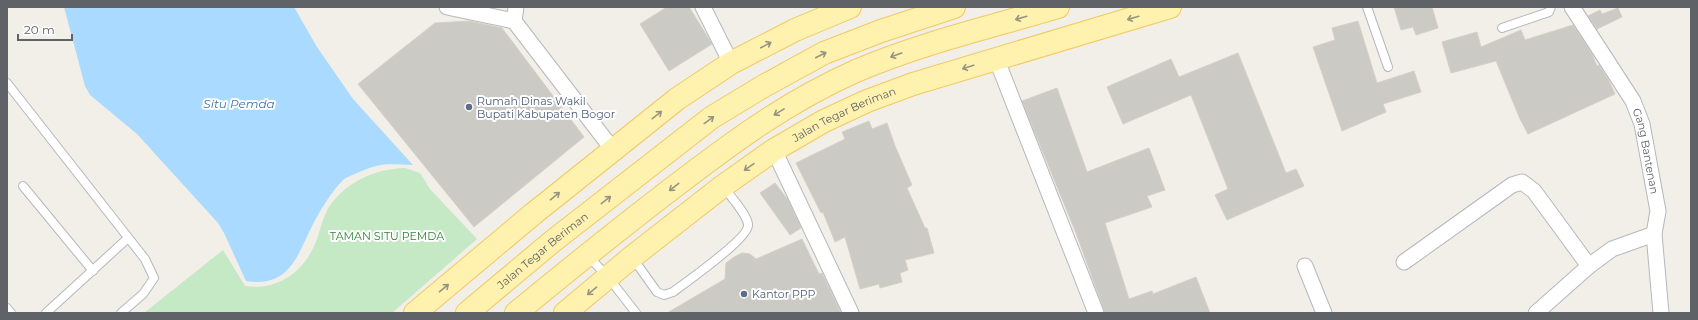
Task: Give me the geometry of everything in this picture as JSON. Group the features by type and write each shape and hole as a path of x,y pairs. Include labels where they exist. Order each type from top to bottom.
{"main road":[{"path":"414,313 533,214 677,99 731,64 796,30 850,7"},
{"name":"Jalan Tegar Beriman","path":"467,313 553,241 711,118 762,87 824,53 881,31 954,7"},
{"path":"516,313 586,254 753,127 803,98 855,72 898,54 1058,7"},
{"name":"Jalan Tegar Beriman","path":"565,313 632,257 723,186 774,150 824,121 867,101 996,58 1170,7"},
{"path":"533,214 553,241"}],"street":[{"path":"447,7 515,14 613,150"},
{"path":"703,7 731,64"},
{"name":"Gang Bantenan","path":"1572,7 1633,101 1642,124 1658,211 1654,234 1661,313"},
{"path":"996,58 1096,313"},
{"path":"774,150 851,313"},
{"path":"1404,262 1512,185 1522,182 1534,191 1589,266"},
{"path":"1536,313 1589,266 1612,249 1654,234"},
{"path":"1305,266 1324,313"}],"lane":[{"path":"1367,7 1388,67"},
{"path":"1502,28 1549,12 1551,7"},
{"path":"7,83 145,260 154,278 143,294 121,313"},
{"path":"23,186 93,271"},
{"path":"632,257 657,292 664,295 673,292 718,258 745,234 748,226 746,217 723,186"},
{"path":"46,313 128,238"},
{"path":"586,254 608,277 636,313"},
{"path":"7,308 11,313"}],"green space":[{"name":"TAMAN SITU PEMDA","path":"405,168 420,173 430,189 477,239 392,313 144,313 223,250 245,286 267,286 278,283 287,278 303,264 310,254 329,207 344,190 362,178 373,174"}],"water":[{"name":"Situ Pemda","path":"64,7 294,7 317,47 353,99 413,165 378,165 365,169 344,179 323,206 311,227 300,252 285,272 275,278 262,282 246,281 218,223 137,134 90,95 85,86"}],"building":[{"path":"667,7 689,7 712,44 669,71 640,24"},
{"path":"1394,7 1432,7 1438,28 1416,35 1413,27 1401,30"},
{"path":"1618,8 1622,17 1597,29 1588,16 1600,10 1602,14"},
{"name":"Rumah Dinas Wakil Bupati Kabupaten Bogor","path":"469,21 502,28 584,137 474,227 358,84 435,23"},
{"path":"1358,21 1377,83 1414,71 1421,92 1383,104 1386,112 1342,131 1313,47 1335,40 1332,28"},
{"path":"1573,25 1592,54 1597,66 1599,65 1609,81 1615,94 1528,134 1520,119 1496,61 1451,73 1442,42 1477,32 1481,47 1521,30 1525,40"},
{"path":"1238,53 1286,173 1296,169 1304,186 1227,220 1215,195 1228,189 1191,95 1123,124 1107,87 1171,59 1179,77"},
{"path":"1057,88 1087,172 1149,148 1165,190 1147,196 1152,207 1105,223 1129,299 1152,291 1153,294 1196,277 1210,313 1105,313 1076,233 1022,101"},
{"path":"869,121 872,129 887,123 912,185 907,188 925,228 927,228 934,253 905,260 908,270 900,273 902,282 880,288 879,284 860,289 845,237 835,242 823,212 821,213 796,163 845,139 842,132"},
{"path":"775,183 788,200 801,228 790,235 760,193"},
{"name":"Kantor PPP","path":"802,239 819,274 822,273 841,313 667,313 725,279 726,263 734,257 742,253 750,254 756,259"}],"place":[{"name":"Rumah Dinas Wakil Bupati Kabupaten Bogor","path":"469,107"},
{"name":"Kantor PPP","path":"744,294"}]}
